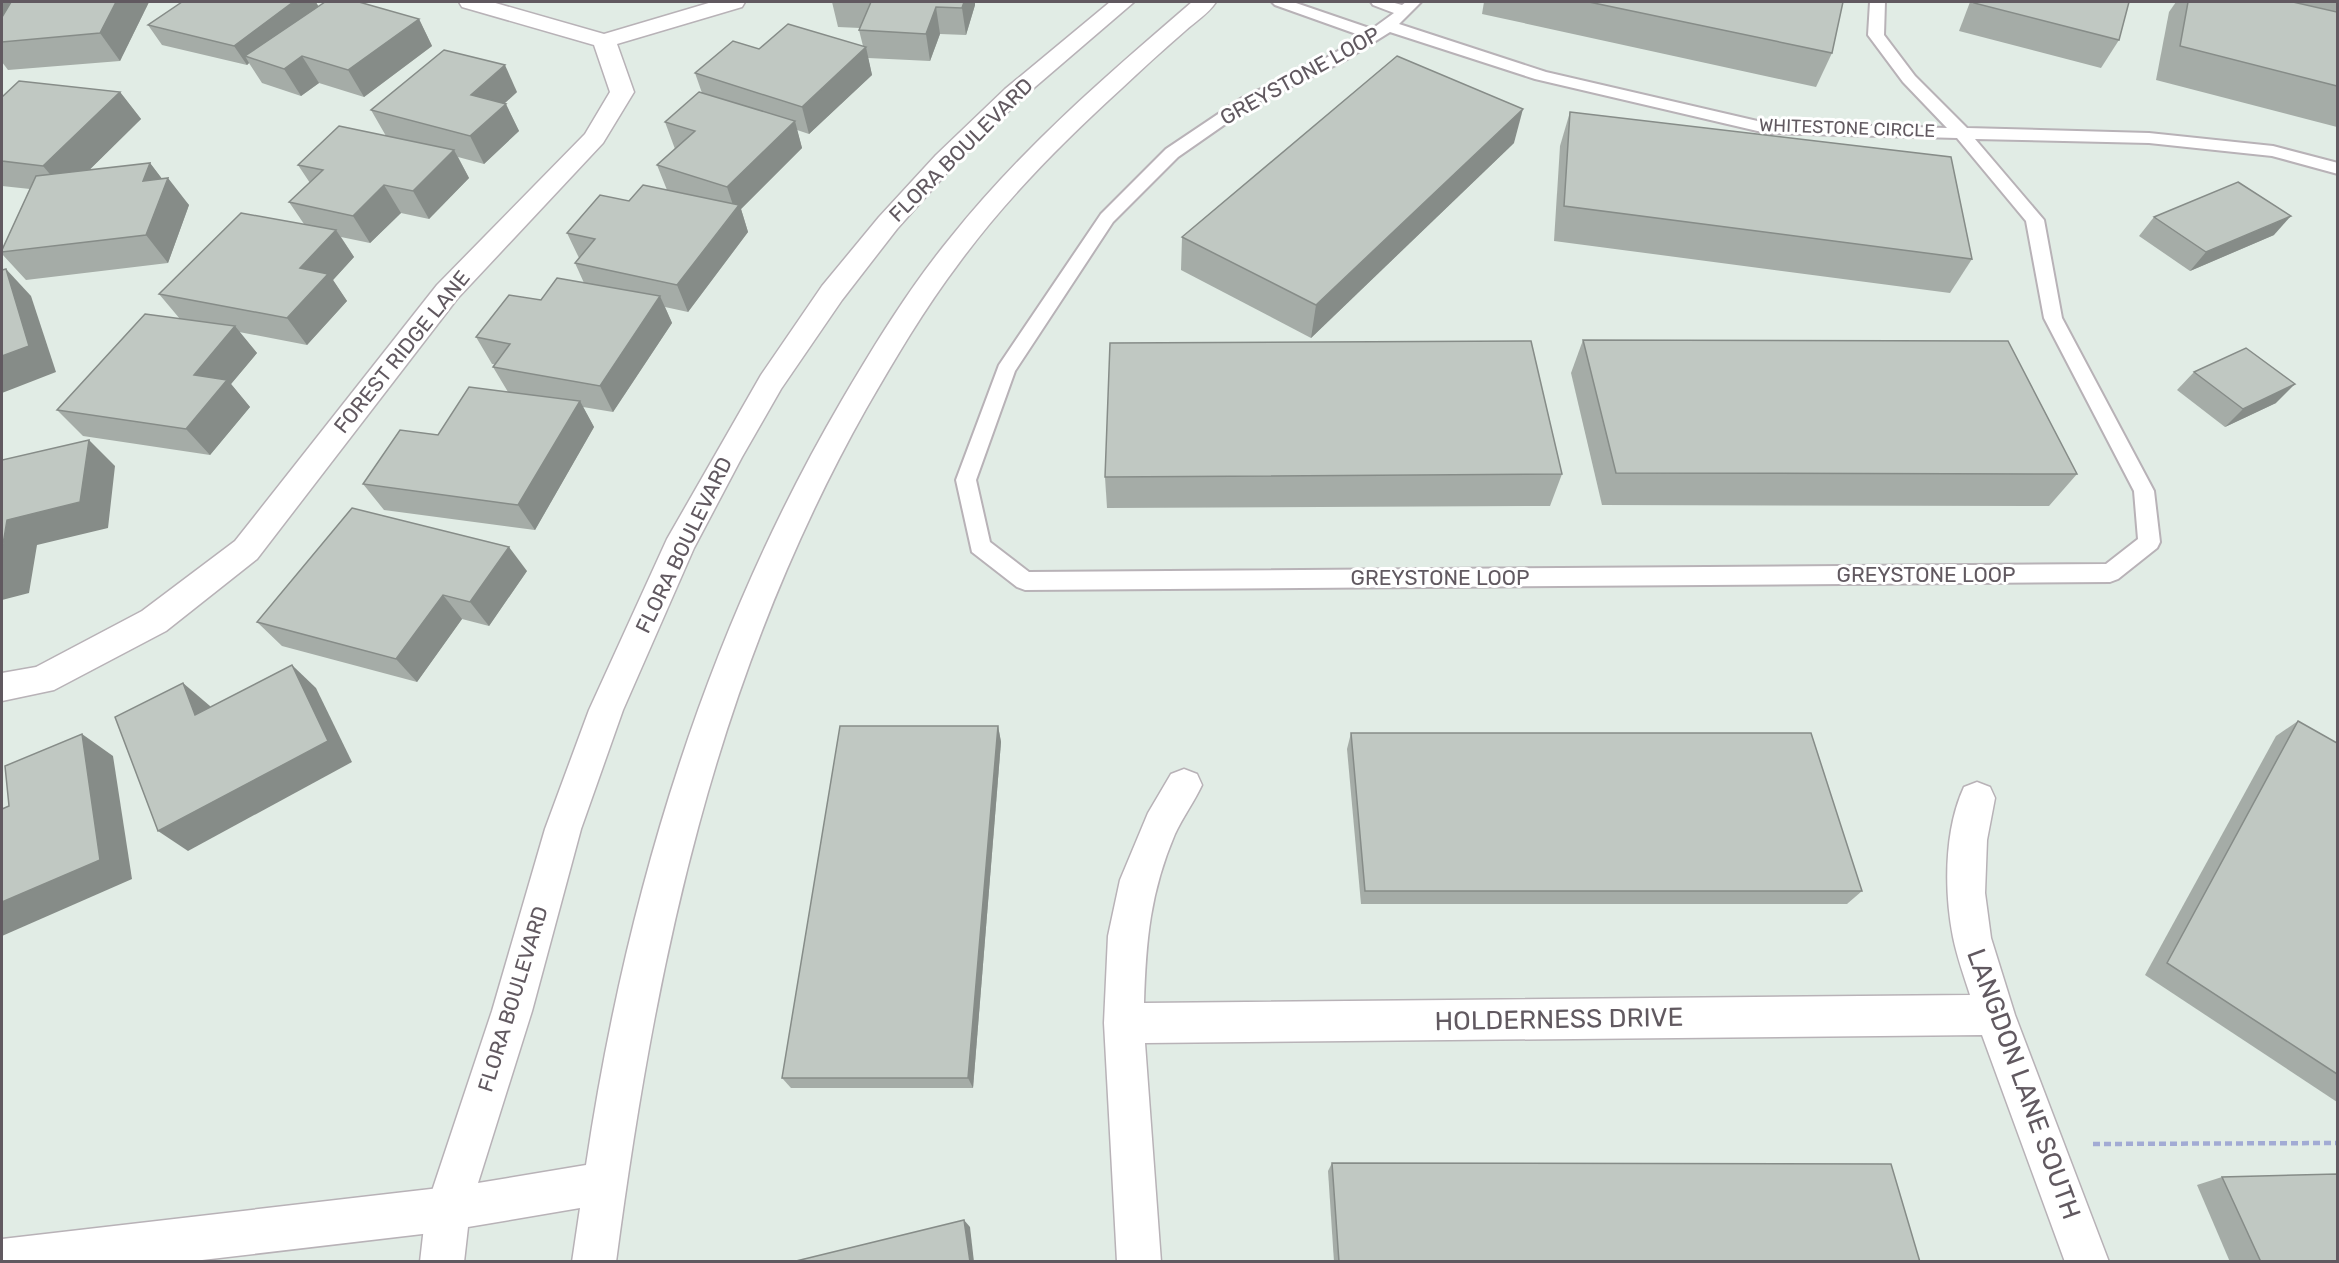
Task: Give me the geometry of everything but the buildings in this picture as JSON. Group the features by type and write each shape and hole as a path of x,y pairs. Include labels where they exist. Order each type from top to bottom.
{"street":[{"path":"470,2 604,41 735,2"},
{"name":"FLORA BOULEVARD","path":"442,1262 448,1209 512,1011 563,829 606,710 678,548 729,453 771,382 832,293 888,223 945,160 1013,94 1123,2"},
{"path":"594,1262 624,1057 645,953 687,799 719,692 762,584 808,484 850,406 914,305 970,230 1034,157 1205,2"},
{"name":"FOREST RIDGE LANE","path":"2,687 42,680 154,621 246,550 447,292 594,138 622,92 604,41"},
{"path":"1139,1262 1124,1023 1127,936 1139,880 1161,825 1184,785"},
{"name":"LANGDON LANE SOUTH","path":"1977,798 1969,840 1966,893 1972,938 1995,1015 2087,1262"},
{"name":"HOLDERNESS DRIVE","path":"1124,1023 1995,1015"},
{"path":"2,1261 448,1209 604,1183"}],"lane":[{"name":"WHITESTONE CIRCLE","path":"1280,2 1303,5 1381,31 1541,76 1766,128 2149,138 2273,151 2337,169"},
{"path":"1378,2 1409,6"},
{"path":"1878,2 1876,35 1909,79 1961,132"},
{"path":"1381,31 1409,6"},
{"name":"GREYSTONE LOOP","path":"1381,31 1336,59 1248,101 1172,153 1107,218 1006,370 966,480 980,546 1025,581 2110,573 2149,542 2144,491 2053,318 2035,219 1961,132"}],"path":[{"path":"2044,1145 2337,1143"}]}
